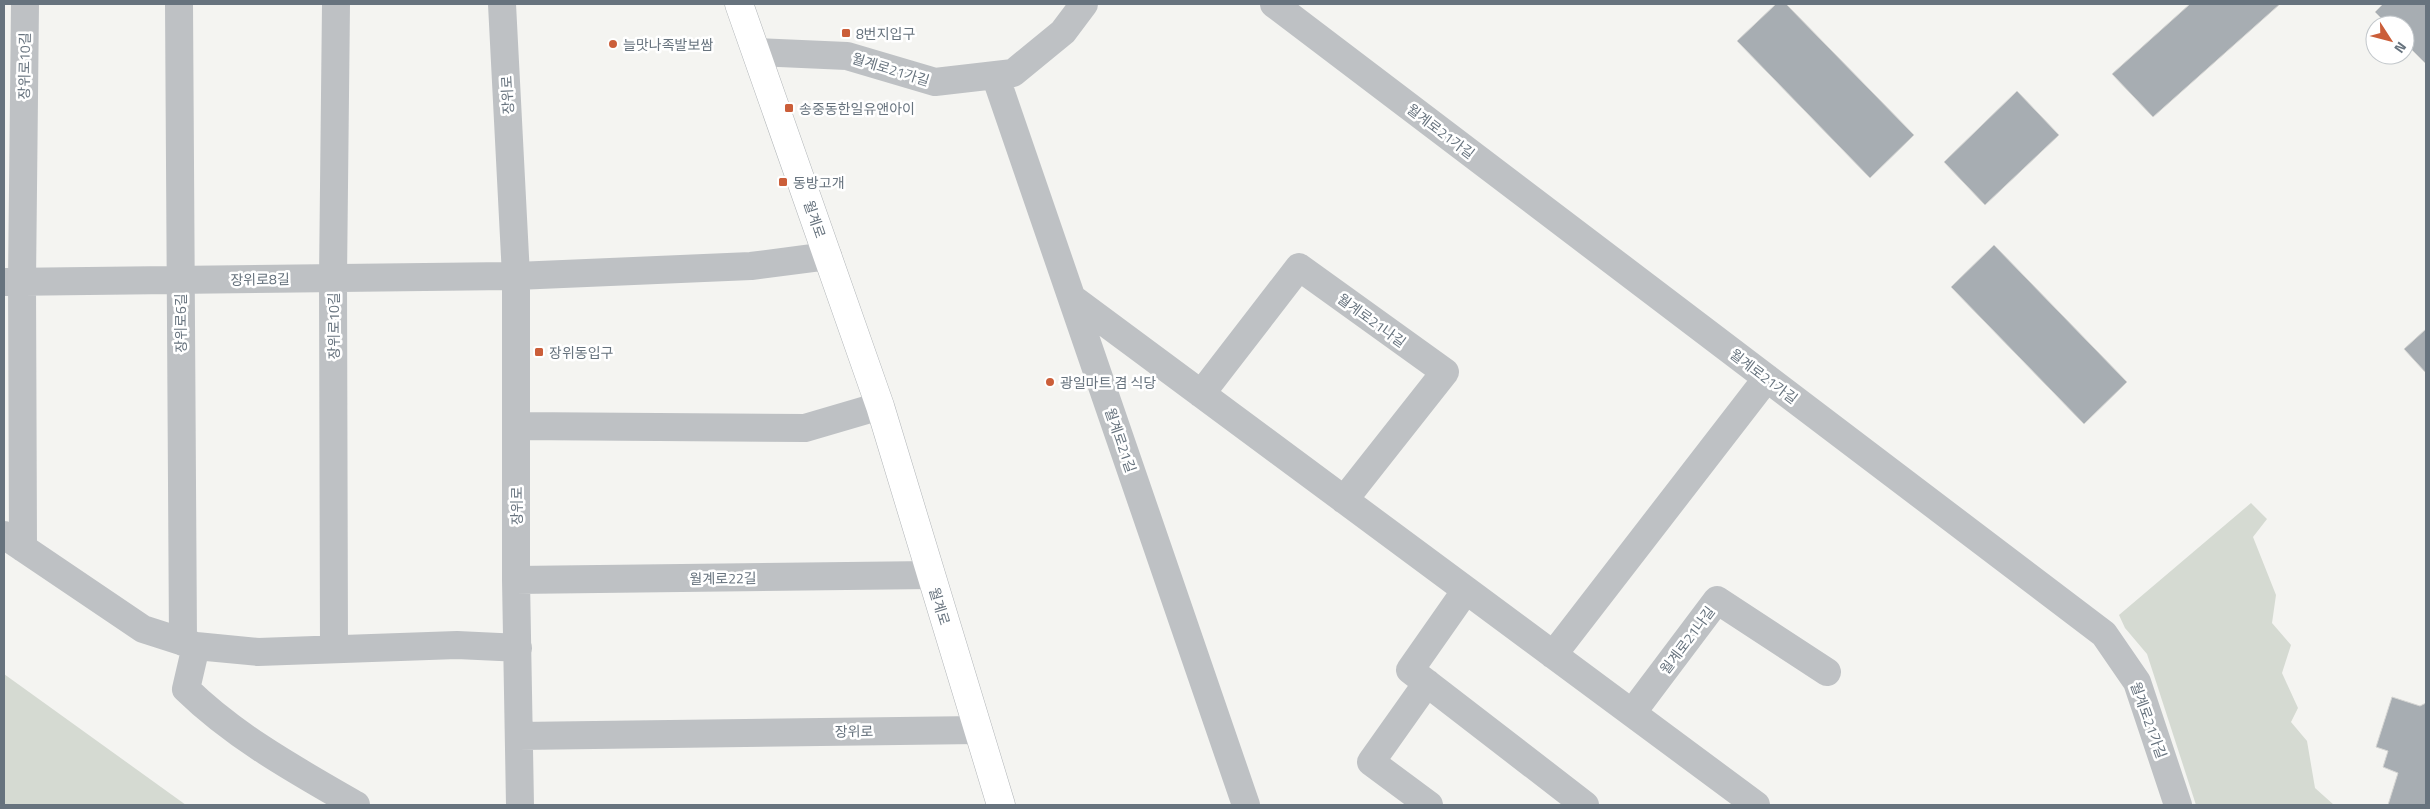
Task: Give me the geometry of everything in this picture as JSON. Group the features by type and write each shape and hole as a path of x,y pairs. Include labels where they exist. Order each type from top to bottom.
{"main road":[{"name":"월계로","path":"740,4 880,406 1001,805"}],"street":[{"name":"장위로10길","path":"25,4 13,282 13,542 143,629 189,644 258,652 457,645 518,648"},
{"name":"장위로6길","path":"179,4 180,280 189,644"},
{"name":"장위로10길","path":"334,649 333,278 336,4"},
{"name":"장위로","path":"502,4 516,276 516,580 520,805"},
{"name":"월계로21가길","path":"758,52 847,56 935,82 1013,73 1063,32 1084,4"},
{"name":"월계로21가길","path":"1274,4 2104,634 2137,682 2178,805"},
{"name":"월계로21길","path":"995,75 1246,805"},
{"path":"516,276 752,266 828,256"},
{"name":"월계로21나길","path":"1201,394 1299,267 1444,372 1344,500"},
{"name":"장위로8길","path":"13,282 516,276"},
{"path":"1072,298 1756,805"},
{"path":"1553,655 1767,378"},
{"path":"516,426 804,428 880,406"},
{"name":"월계로22길","path":"516,580 931,575"},
{"path":"1466,590 1410,670 1585,805"},
{"name":"월계로21나길","path":"1632,713 1717,600 1827,672"},
{"path":"189,644 186,689 192,695 210,712 285,764 356,805"},
{"path":"1427,683 1371,762 1429,805"},
{"name":"장위로","path":"519,736 978,730"}],"shaded area":[{"path":"2251,503 2267,519 2253,537 2276,595 2272,623 2291,645 2282,673 2298,708 2291,722 2307,741 2315,788 2334,805 2196,805 2147,654 2125,628 2119,615"},
{"path":"4,674 186,805 4,805"}],"building":[{"path":"1776,4 1786,4 1914,135 1870,178 1737,41"},
{"path":"2190,4 2280,4 2153,117 2112,74"},
{"path":"2383,4 2426,4 2426,64 2415,53 2415,15 2378,15 2375,12"},
{"path":"2017,91 2059,135 1985,205 1944,162"},
{"path":"1994,245 2127,382 2084,424 1951,287"},
{"path":"2426,329 2426,373 2404,349"},
{"path":"2392,697 2420,706 2426,703 2426,805 2388,805 2398,773 2383,767 2388,751 2376,747"}],"place":[{"name":"8번지입구","path":"846,33"},
{"name":"늘맛나족발보쌈","path":"613,44"},
{"name":"송중동한일유앤아이","path":"789,108"},
{"name":"동방고개","path":"783,182"},
{"name":"장위동입구","path":"539,352"},
{"name":"광일마트 겸 식당","path":"1050,382"}]}
